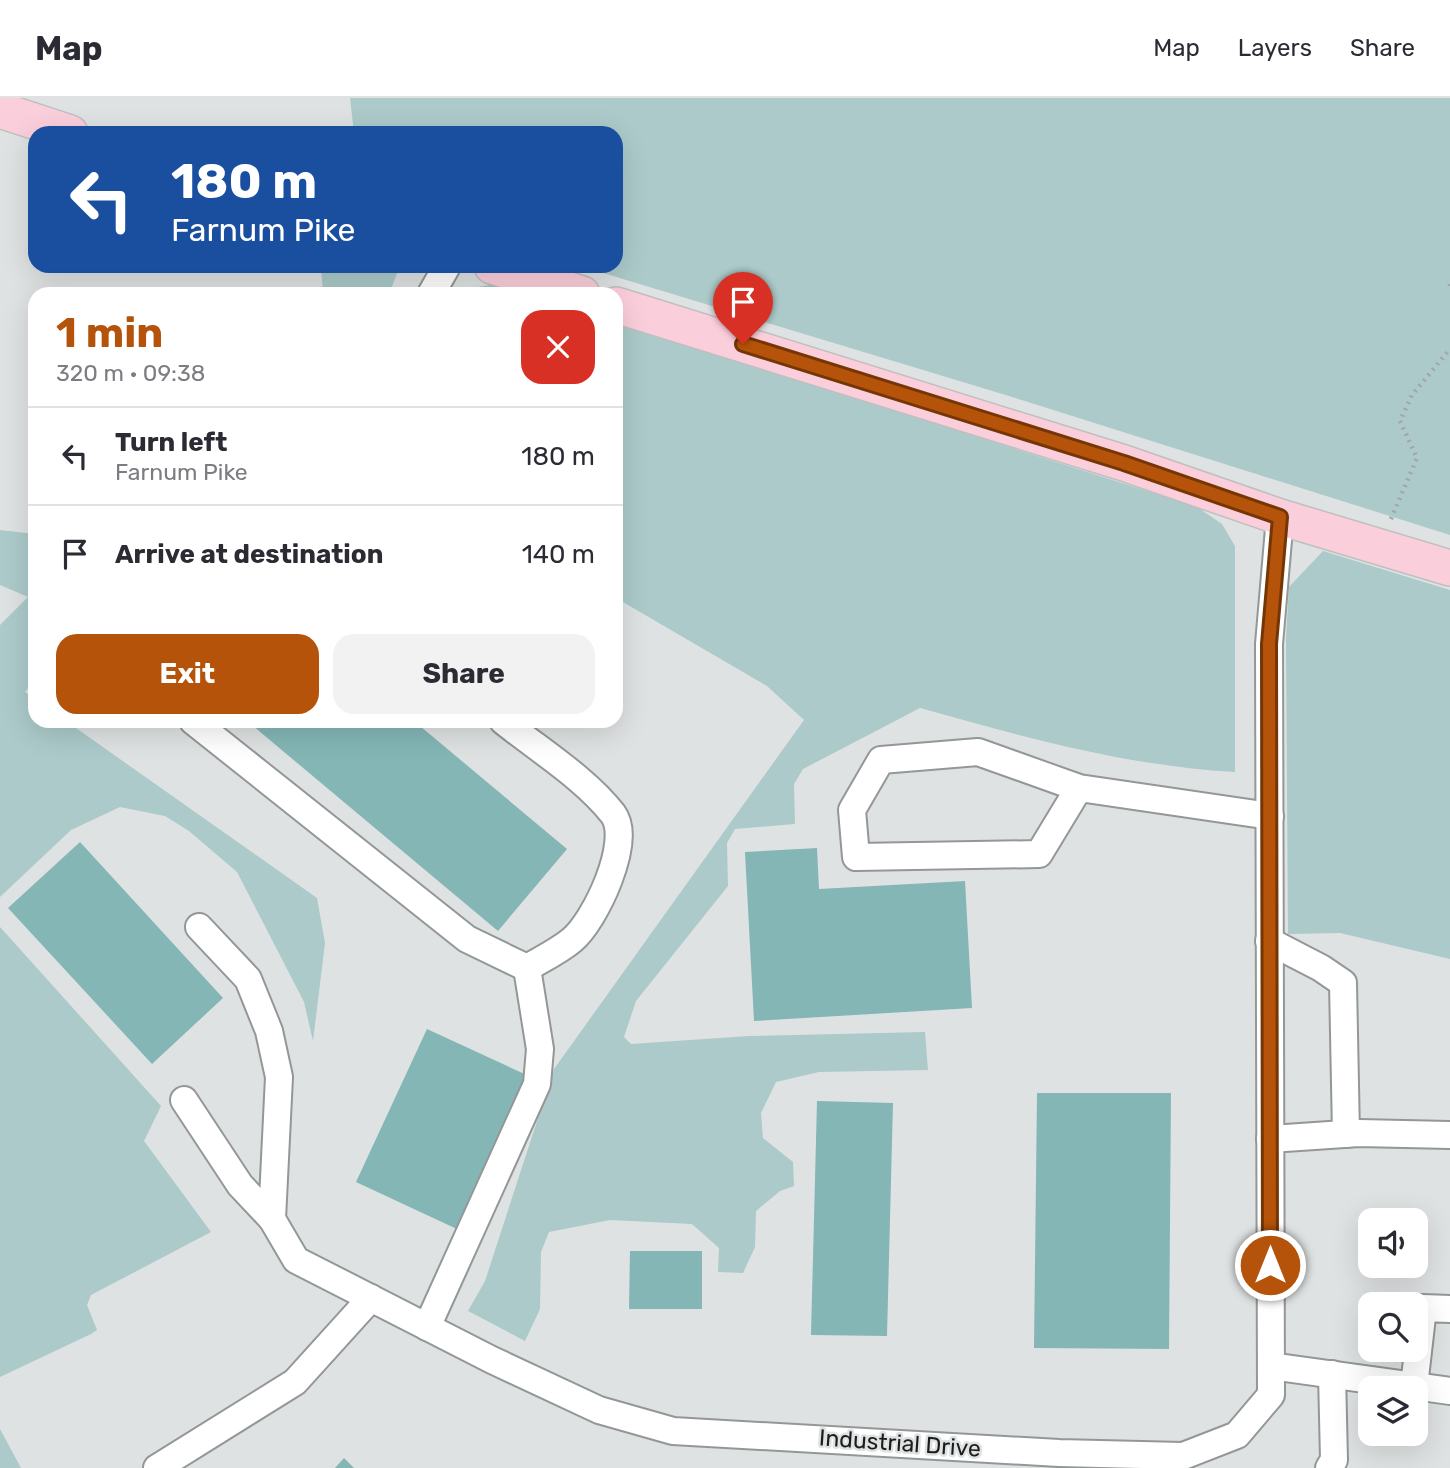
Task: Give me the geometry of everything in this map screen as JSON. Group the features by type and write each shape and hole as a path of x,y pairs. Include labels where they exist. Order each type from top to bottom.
{"main road":[{"path":"1,115 43,126"},
{"path":"514,273 560,287"},
{"path":"623,307 1124,463 1280,517 1450,568"}],"street":[{"name":"Industrial Drive","path":"272,1219 296,1260 599,1410 673,1431 901,1455 1183,1462 1237,1435 1271,1395 1269,644 1280,517"},
{"path":"202,728 467,939 527,968"},
{"path":"512,728 588,789 615,817 620,841 609,884 574,939 527,968"},
{"path":"1079,788 1039,854 856,857 852,810 881,760 978,752 1079,788 1270,816"},
{"path":"199,927 247,979 269,1031 279,1077 272,1219"},
{"path":"1269,941 1343,983 1346,1134"},
{"path":"427,1326 537,1084 540,1049 527,968"},
{"path":"184,1100 240,1185 272,1219"},
{"path":"1270,1139 1346,1134 1450,1135"},
{"path":"157,1468 295,1382 370,1298"},
{"path":"1415,1376 1423,1308 1450,1309"},
{"path":"1271,1366 1358,1378"},
{"path":"1329,1468 1334,1460 1332,1374"},
{"path":"1428,1388 1450,1391"}],"path":[{"path":"1450,284 1450,290"},
{"path":"1380,547 1417,458 1401,421 1412,395 1450,349"}],"shaded area":[{"path":"350,98 1450,98 1450,535 1009,396 603,273 623,273 623,126 353,126"},
{"path":"322,273 397,273 392,287 322,287"},
{"path":"499,283 511,287 478,287"},
{"path":"623,324 1197,507 1222,524 1235,546 1235,772 1115,757 920,708 803,769 794,784 795,824 735,829 727,843 728,886 636,1001 624,1037 631,1044 749,1036 925,1032 928,1070 819,1072 776,1082 761,1113 763,1138 793,1162 794,1186 780,1191 756,1211 755,1247 743,1273 718,1272 719,1248 692,1224 610,1220 549,1232 541,1252 540,1309 525,1341 468,1311 485,1281 554,1069 804,720 767,686 623,602"},
{"path":"0,530 28,533 28,597 0,585"},
{"path":"1323,551 1450,590 1450,959 1340,933 1288,934 1286,638 1289,587"},
{"path":"28,597 28,688 25,692 28,694 28,728 76,728 317,898 325,943 313,1041 304,1002 237,872 189,831 165,816 120,807 71,830 0,897 0,625"},
{"path":"0,927 161,1106 144,1141 211,1232 91,1295 87,1305 97,1330 0,1377"},
{"path":"0,1429 21,1468 0,1468"}],"building":[{"path":"255,728 422,728 567,849 498,931"},
{"path":"80,842 223,998 152,1064 8,908"},
{"path":"817,848 819,889 965,881 972,1008 754,1021 745,852"},
{"path":"427,1029 531,1077 459,1230 356,1182"},
{"path":"1037,1093 1171,1093 1169,1349 1034,1348"},
{"path":"817,1101 893,1103 887,1336 811,1335"},
{"path":"630,1251 702,1251 702,1309 629,1309"},
{"path":"344,1458 354,1468 335,1468"}],"route":[{"path":"743,344 1124,463 1280,517 1269,644 1270,1265"}]}
